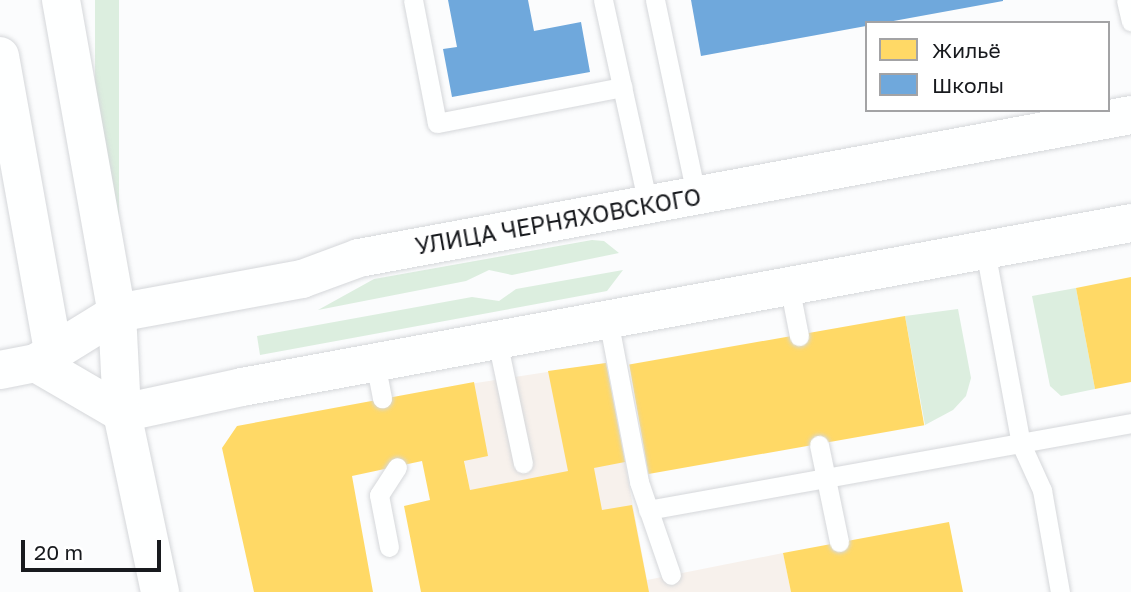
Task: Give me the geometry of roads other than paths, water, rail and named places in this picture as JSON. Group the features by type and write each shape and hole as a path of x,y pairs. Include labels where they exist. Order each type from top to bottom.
{"street":[{"path":"61,0 117,313 122,413 160,592"},
{"path":"0,56 29,362 122,413 379,380 497,340 1131,223"},
{"name":"УЛИЦА ЧЕРНЯХОВСКОГО","path":"29,362 117,313 302,279 359,258 1131,115"}],"lane":[{"path":"413,0 437,123 623,87"},
{"path":"603,0 648,204"},
{"path":"655,0 696,195"},
{"path":"1126,0 1131,21"},
{"path":"985,250 1021,444 1042,490 1060,592"},
{"path":"789,285 799,336"},
{"path":"608,319 648,510 671,576"},
{"path":"497,340 523,463"},
{"path":"648,510 1131,424"},
{"path":"819,445 839,542"},
{"path":"389,547 379,495 397,467"}]}
